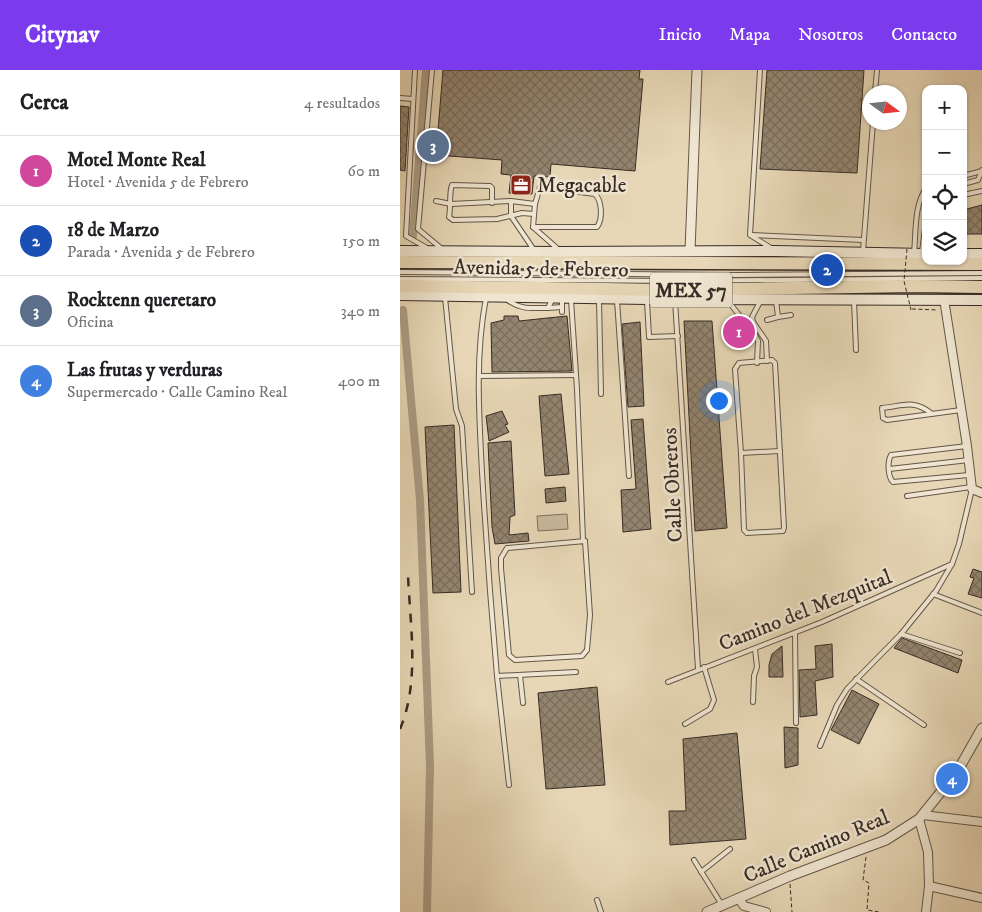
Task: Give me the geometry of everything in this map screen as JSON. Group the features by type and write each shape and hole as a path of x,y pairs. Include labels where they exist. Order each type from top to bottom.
{"highway":[{"name":"Avenida 5 de Febrero","path":"400,262 982,264"},
{"name":"Avenida 5 de Febrero","path":"400,286 667,290 916,286 982,287"}],"main road":[{"name":"Avenida 5 de Febrero","path":"400,251 776,250 917,253"},
{"path":"967,254 982,254"},
{"name":"Avenida 5 de Febrero","path":"400,295 486,296 562,300 599,298 982,300"}],"street":[{"path":"690,251 697,70"},
{"path":"944,299 972,488 982,493"},
{"name":"Calle Camino Real","path":"707,912 790,876 886,840 921,817 957,772 982,728"},
{"path":"926,912 929,886 928,852 921,817 982,822"},
{"path":"929,886 982,898"},
{"path":"738,898 743,909 766,912"}],"lane":[{"path":"415,70 406,236 433,251"},
{"path":"432,70 418,229 444,252"},
{"path":"750,235 760,70"},
{"path":"876,85 877,70"},
{"path":"400,98 413,99"},
{"path":"863,253 872,130"},
{"path":"967,175 982,171"},
{"path":"967,183 978,180 982,171"},
{"path":"492,203 492,188 490,186 456,185 450,188 451,219 497,219 534,214"},
{"path":"540,187 595,194 598,197 601,211 598,227 533,227 535,204 540,187"},
{"path":"967,194 982,191"},
{"path":"917,253 920,203 922,198"},
{"path":"511,201 510,216 536,252"},
{"path":"436,202 451,204 511,201 535,204"},
{"path":"533,227 561,252"},
{"path":"750,235 864,240"},
{"path":"750,235 776,250"},
{"path":"917,253 922,235"},
{"path":"400,272 710,275 982,273"},
{"path":"400,279 673,281 982,278"},
{"path":"445,295 456,409 462,426 472,592"},
{"path":"486,296 482,317 479,376 480,438 497,676 509,785"},
{"path":"502,297 523,308 548,308 562,300"},
{"path":"599,298 601,394"},
{"path":"617,298 629,476"},
{"path":"725,298 758,341 757,363"},
{"path":"762,298 752,317 753,322 766,342 767,361"},
{"path":"776,298 778,316"},
{"path":"854,298 856,350"},
{"path":"647,299 649,337 678,336"},
{"name":"Calle Obreros","path":"675,299 698,669"},
{"path":"548,308 562,300"},
{"path":"562,300 562,312"},
{"path":"562,300 576,375 583,540 585,541 590,615 587,650 582,656 515,660 509,655 506,639 500,568 503,552 507,548 585,541"},
{"path":"768,320 778,316 791,315"},
{"path":"772,360 774,363 784,527 783,531 751,533 744,530 735,368 739,363 767,361 772,360"},
{"path":"479,376 576,375"},
{"path":"931,413 922,406 912,403 882,408 883,418 887,420 961,410"},
{"path":"967,446 891,455 888,462 891,480 894,482 970,475"},
{"path":"741,453 780,450"},
{"path":"889,469 969,460"},
{"path":"820,746 837,705 856,680 901,634 933,594 952,564 959,544 972,488 906,496"},
{"name":"Camino del Mezquital","path":"668,682 795,633 952,564"},
{"path":"933,594 982,613"},
{"path":"795,633 796,723"},
{"path":"901,634 960,653"},
{"path":"753,702 757,660 755,649"},
{"path":"685,724 713,706 714,700 704,667"},
{"path":"497,676 576,672"},
{"path":"520,675 523,703"},
{"path":"856,680 924,725"},
{"path":"701,872 730,849"},
{"path":"694,860 722,905"},
{"path":"597,900 601,912"}],"path":[{"path":"911,310 904,281 917,253"},
{"path":"866,861 863,880 869,883 867,910 879,912"},
{"path":"790,876 792,912"}],"shaded area":[{"path":"567,514 568,529 538,531 537,516"}],"building":[{"path":"443,70 640,70 639,79 643,79 635,171 551,164 550,177 534,176 532,194 509,193 511,175 501,174 502,160 436,155"},
{"path":"767,70 864,70 857,173 760,169"},
{"path":"400,106 409,107 405,171 400,170"},
{"path":"982,205 982,234 967,234 967,209"},
{"path":"504,316 518,316 519,321 567,316 572,371 492,372 491,323 504,320"},
{"path":"684,321 712,321 727,528 695,531"},
{"path":"640,322 644,406 628,407 622,324"},
{"path":"561,394 569,474 545,476 539,396"},
{"path":"502,411 508,424 505,425 509,432 489,441 486,416"},
{"path":"643,419 651,529 623,532 621,490 636,489 631,420"},
{"path":"454,425 461,592 433,593 425,427"},
{"path":"511,441 515,515 510,517 509,535 528,533 529,541 495,544 492,527 488,443"},
{"path":"565,487 566,501 546,503 545,489"},
{"path":"973,569 982,572 982,598 968,594 974,578 970,577"},
{"path":"902,638 962,660 958,673 894,648"},
{"path":"832,644 833,677 815,681 817,715 800,717 799,670 816,669 815,646"},
{"path":"782,646 783,677 769,677 769,665 772,654"},
{"path":"597,687 605,785 546,789 538,693"},
{"path":"852,690 879,704 859,744 831,730"},
{"path":"784,727 798,728 798,765 785,768"},
{"path":"737,733 746,839 670,845 669,811 686,811 683,739"}],"waterway":[{"path":"413,236 426,70"},
{"path":"403,310 420,500 430,766 427,912"}],"railway":[{"path":"400,729 406,711 412,673 412,633 408,575"}],"place":[{"name":"Rocktenn queretaro","path":"433,146"},
{"name":"Megacable","path":"521,185"},
{"name":"18 de Marzo","path":"827,270"},
{"name":"Motel Monte Real","path":"739,332"},
{"name":"Las frutas y verduras","path":"952,779"}]}
